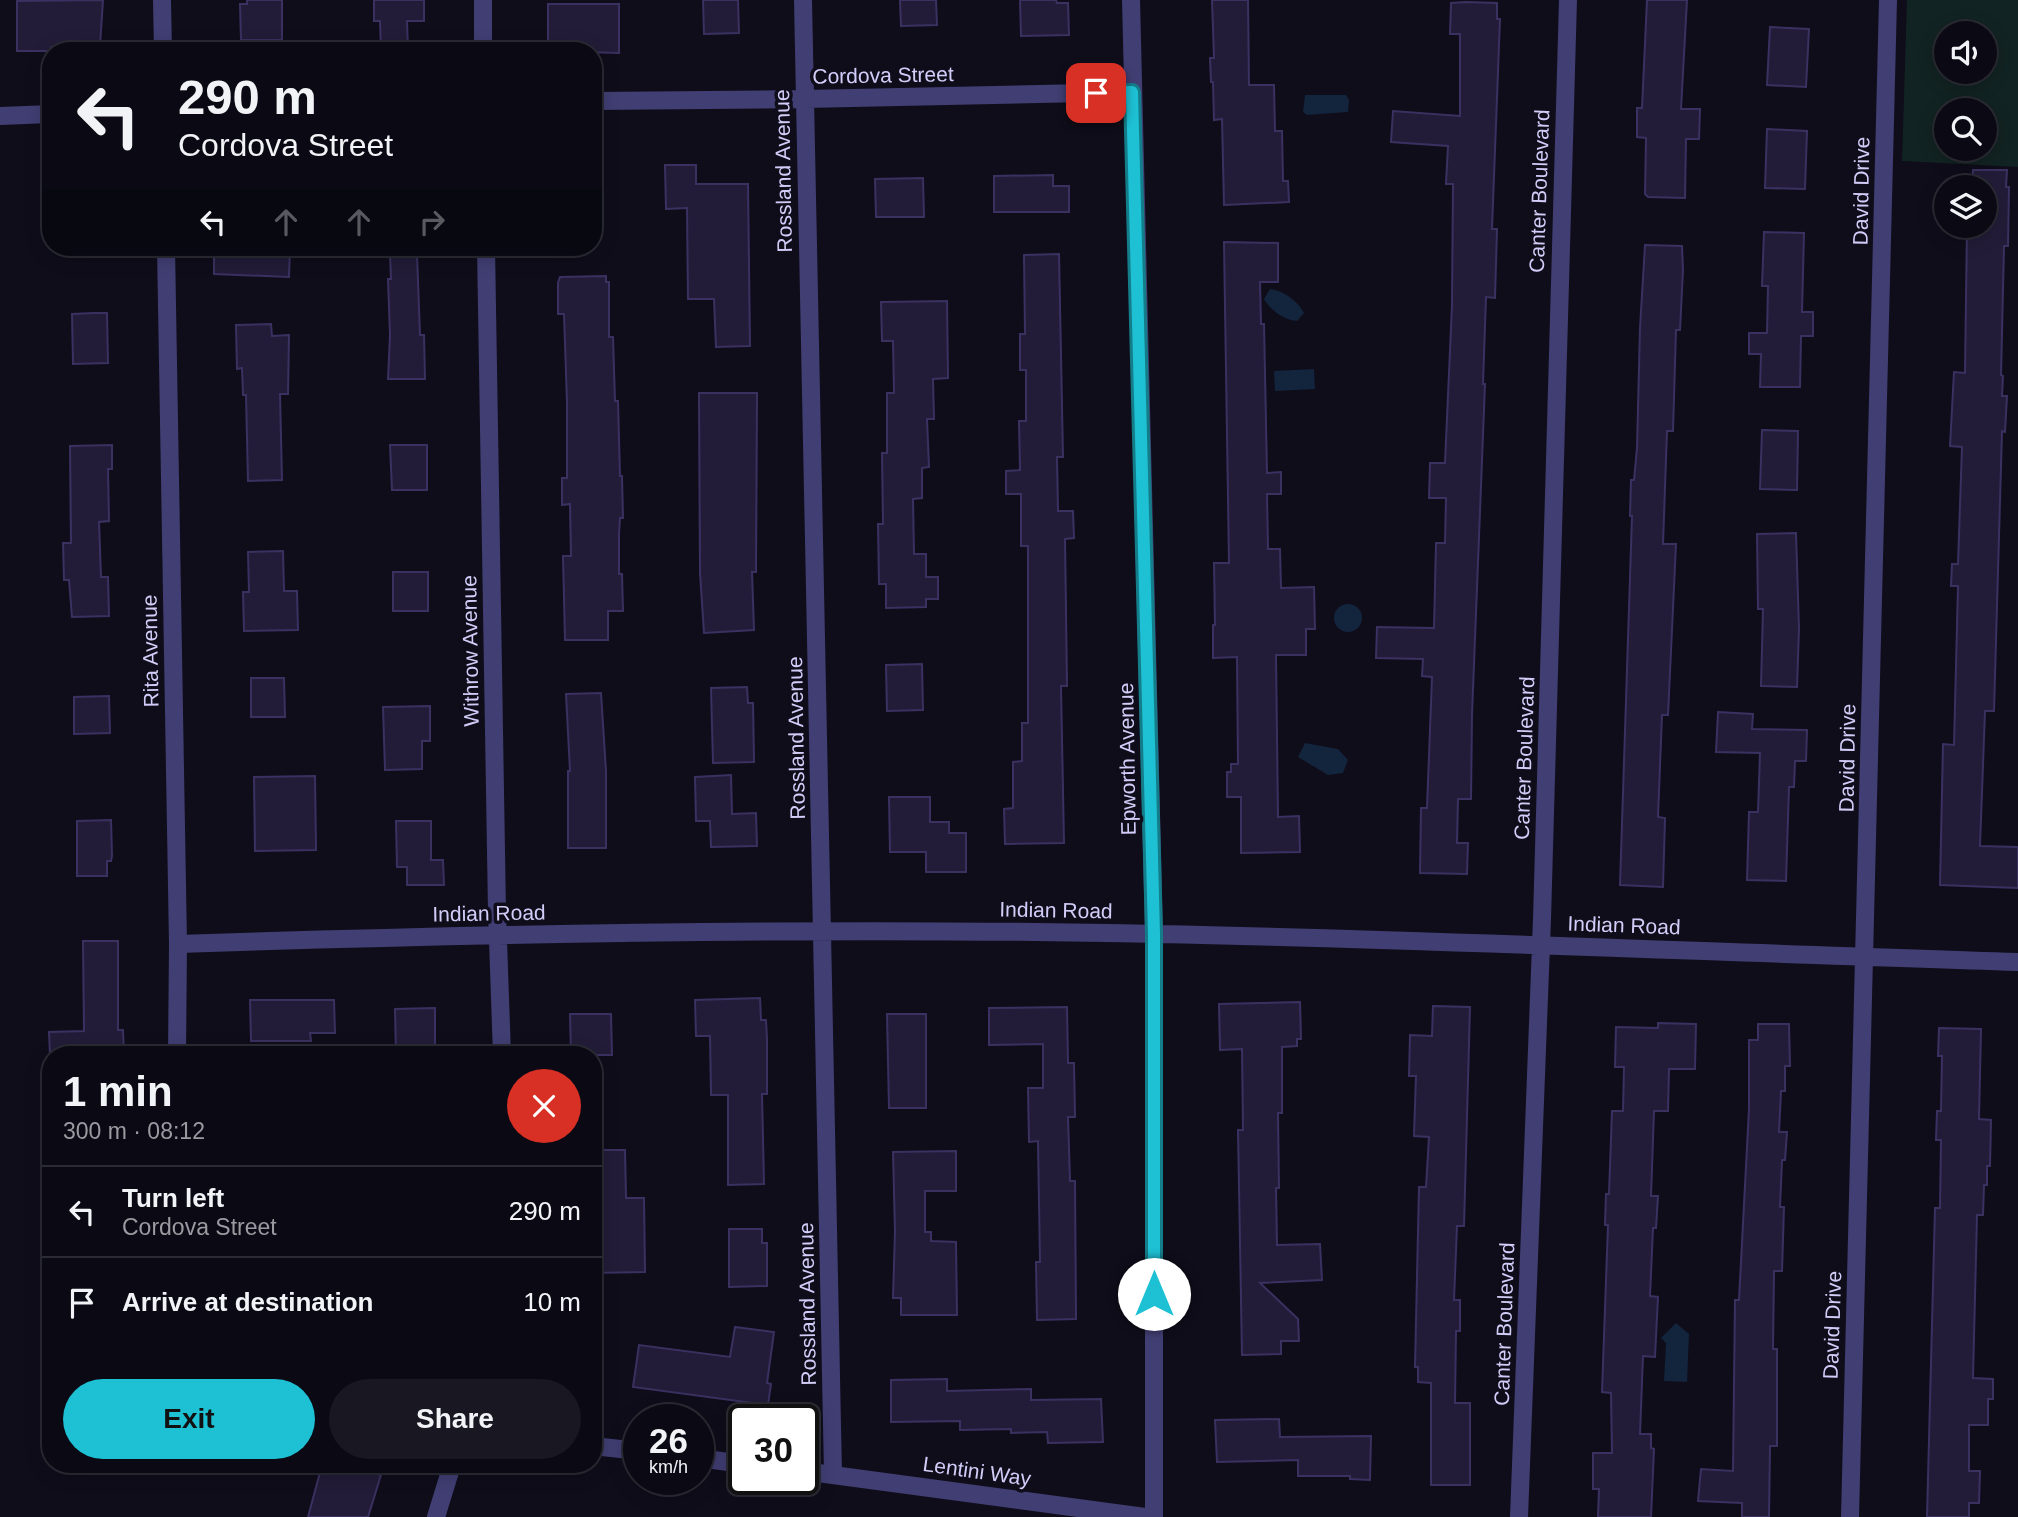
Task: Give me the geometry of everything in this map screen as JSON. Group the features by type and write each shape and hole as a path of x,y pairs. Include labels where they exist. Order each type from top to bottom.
{"street":[{"path":"162,0 163,42"},
{"path":"483,0 483,42"},
{"name":"Rossland Avenue","path":"803,0 833,1474"},
{"name":"Epworth Avenue","path":"1131,0 1154,934 1154,1517"},
{"name":"Canter Boulevard","path":"1519,1517 1541,944 1568,0"},
{"name":"David Drive","path":"1850,1517 1888,0"},
{"name":"Cordova Street","path":"602,101 1132,92"},
{"path":"0,116 42,114"},
{"name":"Rita Avenue","path":"166,256 178,944 177,1046"},
{"name":"Withrow Avenue","path":"486,256 502,1046"},
{"name":"Indian Road","path":"178,944 823,931 1154,934 1541,944 2018,962"},
{"path":"602,1447 623,1449"},
{"path":"436,1517 450,1473"},
{"name":"Lentini Way","path":"819,1473 1145,1517"}],"shaded area":[{"path":"1907,0 2018,0 2018,167 1902,161"}],"water":[{"path":"1305,95 1346,95 1349,100 1348,112 1307,115 1303,112"},
{"path":"1270,289 1285,294 1298,304 1304,313 1297,321 1283,317 1267,303 1264,299"},
{"path":"1314,369 1315,389 1275,391 1274,371"},
{"path":"1348,604 1358,608 1362,618 1358,628 1348,632 1338,628 1334,618 1338,608"},
{"path":"1305,743 1338,749 1348,760 1343,773 1328,775 1298,757"},
{"path":"1676,1323 1689,1334 1687,1382 1664,1381 1666,1343 1661,1338"}],"building":[{"path":"103,0 100,42 42,42 42,51 17,51 17,1"},
{"path":"247,0 282,0 282,40 241,40 240,4 247,4"},
{"path":"374,0 424,0 424,21 407,21 408,42 381,42 380,21 374,21"},
{"path":"703,0 738,0 739,33 704,34"},
{"path":"900,0 936,0 937,25 901,26"},
{"path":"1020,0 1056,0 1057,3 1068,3 1069,35 1021,36"},
{"path":"1212,0 1248,0 1249,85 1274,85 1275,131 1282,131 1283,181 1288,181 1289,202 1224,205 1222,119 1214,120 1211,82 1210,58 1214,58"},
{"path":"1647,0 1687,0 1681,109 1700,109 1699,139 1686,139 1685,198 1648,197 1645,194 1646,138 1637,137 1637,108 1642,108"},
{"path":"1451,3 1497,3 1497,19 1500,19 1492,229 1497,229 1495,298 1486,297 1471,799 1458,799 1457,843 1468,843 1467,874 1420,873 1421,808 1427,808 1432,677 1422,676 1423,659 1376,658 1377,627 1434,628 1436,543 1445,543 1446,498 1429,498 1430,463 1445,463 1452,305 1453,184 1446,184 1448,146 1391,142 1393,111 1460,116 1460,34 1450,34"},
{"path":"548,4 619,4 619,53 602,53 602,42 548,42"},
{"path":"1770,27 1809,29 1806,87 1767,85"},
{"path":"1767,129 1807,131 1805,189 1765,188"},
{"path":"665,165 696,165 696,184 748,184 750,346 716,347 714,299 688,299 687,208 666,209"},
{"path":"1973,170 2007,170 2008,246 2004,246 2001,375 2002,396 2007,396 2005,432 2002,431 1994,711 1985,711 1980,846 2018,847 2018,888 1940,885 1943,744 1954,745 1958,586 1951,586 1952,564 1958,564 1962,447 1950,446 1954,372 1965,373 1967,238 1997,238 1997,175 1973,175"},
{"path":"1053,175 1053,186 1069,186 1069,212 994,212 994,176"},
{"path":"923,178 924,217 876,217 875,179"},
{"path":"1764,232 1804,233 1802,312 1813,312 1813,336 1801,336 1800,387 1760,387 1761,354 1749,354 1749,333 1767,333 1768,286 1762,286"},
{"path":"1224,242 1278,243 1278,282 1260,282 1261,324 1264,324 1267,473 1281,472 1281,494 1267,494 1268,549 1280,549 1281,588 1314,587 1315,629 1306,629 1306,655 1276,655 1278,817 1299,816 1300,852 1241,853 1241,797 1227,797 1227,772 1231,772 1231,764 1238,764 1237,657 1213,658 1214,563 1229,563"},
{"path":"1645,245 1682,246 1683,270 1680,330 1676,330 1673,431 1667,431 1663,544 1676,544 1668,715 1662,715 1658,817 1665,818 1663,887 1620,885 1631,480 1634,480 1637,448"},
{"path":"1059,254 1063,457 1057,457 1058,511 1073,511 1074,538 1065,539 1067,686 1061,686 1064,843 1005,844 1004,809 1013,808 1013,762 1022,761 1022,723 1028,723 1028,546 1021,546 1021,494 1006,494 1006,471 1020,470 1019,421 1026,421 1026,370 1020,370 1020,334 1025,334 1024,255"},
{"path":"214,256 290,256 289,277 214,274"},
{"path":"390,256 417,256 420,335 424,335 425,379 388,379 388,279 391,279"},
{"path":"606,276 606,282 609,282 609,337 613,337 615,401 618,401 622,476 623,518 620,518 619,574 622,574 623,611 608,611 608,640 565,640 563,556 571,556 570,504 562,505 562,478 567,478 567,402 564,314 558,314 558,283 560,277"},
{"path":"947,301 948,378 933,379 934,419 927,419 929,467 922,468 922,498 913,499 914,554 926,554 926,577 938,577 938,599 926,599 926,607 886,608 886,584 879,584 878,524 883,524 882,453 887,453 887,393 894,393 893,341 882,341 881,302"},
{"path":"107,313 108,363 73,364 72,314"},
{"path":"271,324 272,336 289,335 288,394 280,394 282,480 248,481 246,395 243,395 242,368 237,369 236,325"},
{"path":"699,393 757,393 756,572 752,572 754,630 704,633 700,573"},
{"path":"1762,430 1798,431 1797,490 1760,489"},
{"path":"112,445 112,469 108,469 109,521 99,522 101,577 108,577 109,616 72,617 69,580 64,580 63,543 71,543 70,446"},
{"path":"390,445 427,445 427,490 392,490"},
{"path":"1796,533 1799,629 1797,687 1761,686 1763,609 1758,609 1757,534"},
{"path":"283,551 284,591 297,591 298,630 244,631 243,592 249,592 248,552"},
{"path":"393,572 428,572 428,611 393,611"},
{"path":"922,664 923,710 887,711 886,665"},
{"path":"251,678 284,678 285,717 251,717"},
{"path":"747,687 748,703 753,703 754,762 713,763 711,688"},
{"path":"601,693 606,771 606,848 568,848 570,771 566,694"},
{"path":"109,696 110,733 74,734 74,697"},
{"path":"430,706 430,741 422,741 422,769 385,770 383,707"},
{"path":"1718,712 1753,714 1752,729 1807,730 1806,761 1795,761 1794,787 1789,787 1786,881 1747,880 1749,812 1758,812 1760,753 1716,752"},
{"path":"731,775 732,814 756,813 757,846 711,847 710,821 696,821 695,777"},
{"path":"315,776 316,850 255,851 254,777"},
{"path":"889,797 930,797 930,822 949,822 949,833 966,833 966,872 926,872 926,852 890,852"},
{"path":"111,820 112,856 111,861 107,861 107,876 77,876 77,821"},
{"path":"396,821 431,821 431,860 443,860 444,885 407,885 407,867 397,867"},
{"path":"83,941 118,941 118,1030 123,1030 124,1046 50,1046 49,1032 84,1031"},
{"path":"760,998 761,1020 766,1020 767,1039 767,1094 762,1094 764,1184 728,1185 728,1095 711,1095 710,1036 696,1036 695,1000"},
{"path":"250,1000 334,1000 335,1033 310,1033 311,1041 251,1041"},
{"path":"1300,1002 1301,1039 1297,1039 1297,1046 1282,1047 1282,1113 1278,1113 1279,1188 1276,1188 1277,1245 1320,1244 1322,1280 1260,1283 1298,1319 1299,1341 1281,1341 1281,1354 1242,1355 1238,1130 1243,1130 1242,1049 1220,1050 1219,1004"},
{"path":"1433,1006 1470,1007 1464,1226 1457,1226 1454,1300 1460,1300 1460,1331 1456,1331 1455,1403 1470,1403 1470,1485 1431,1485 1431,1383 1418,1382 1418,1367 1415,1367 1419,1187 1426,1187 1429,1137 1414,1136 1416,1076 1409,1076 1410,1035 1432,1036"},
{"path":"1067,1007 1068,1063 1074,1063 1075,1117 1068,1117 1070,1181 1075,1181 1076,1319 1037,1320 1036,1262 1040,1262 1038,1141 1029,1142 1028,1088 1043,1088 1043,1044 989,1045 989,1008"},
{"path":"435,1008 435,1046 396,1046 395,1009"},
{"path":"570,1014 611,1014 612,1055 602,1055 602,1046 571,1046"},
{"path":"887,1014 926,1014 926,1108 889,1108"},
{"path":"1658,1023 1696,1024 1695,1069 1669,1069 1668,1111 1654,1111 1651,1196 1658,1196 1656,1228 1653,1228 1650,1296 1658,1297 1655,1357 1643,1356 1640,1434 1651,1434 1651,1448 1654,1449 1651,1517 1598,1517 1599,1489 1593,1489 1593,1453 1612,1453 1611,1393 1602,1392 1608,1225 1605,1225 1606,1194 1609,1194 1612,1111 1623,1111 1624,1067 1615,1067 1616,1027 1658,1028"},
{"path":"1758,1024 1789,1024 1790,1066 1785,1066 1785,1091 1781,1091 1779,1132 1787,1132 1785,1160 1782,1160 1780,1207 1784,1207 1782,1271 1774,1271 1773,1349 1777,1349 1777,1446 1770,1446 1769,1517 1742,1517 1742,1503 1698,1501 1701,1469 1733,1471 1735,1300 1739,1300 1749,1109 1749,1040 1758,1040"},
{"path":"1939,1028 1981,1029 1979,1119 1991,1120 1990,1166 1987,1166 1987,1185 1984,1185 1983,1215 1977,1215 1973,1378 1993,1379 1993,1399 1988,1399 1988,1425 1969,1425 1969,1471 1980,1471 1979,1503 1969,1503 1969,1517 1927,1517 1935,1208 1940,1208 1941,1140 1936,1140 1937,1111 1941,1111 1942,1056 1938,1056"},
{"path":"602,1150 625,1150 626,1198 644,1198 645,1272 602,1273"},
{"path":"956,1151 956,1191 925,1191 925,1232 931,1232 931,1241 956,1242 957,1315 901,1315 901,1298 893,1298 893,1152"},
{"path":"729,1229 762,1229 762,1243 767,1243 767,1286 729,1287"},
{"path":"735,1327 774,1332 767,1383 771,1384 768,1404 633,1387 639,1345 730,1357"},
{"path":"947,1379 947,1391 1031,1389 1031,1400 1101,1399 1103,1442 1048,1443 1047,1432 1011,1433 1011,1429 960,1430 960,1421 891,1422 891,1380"},
{"path":"1279,1419 1280,1437 1371,1436 1370,1480 1350,1479 1350,1476 1298,1476 1298,1460 1217,1462 1215,1420"},
{"path":"320,1473 381,1475 368,1517 308,1517"}],"route":[{"path":"1096,93 1132,92 1154,934 1154,1294"}]}
